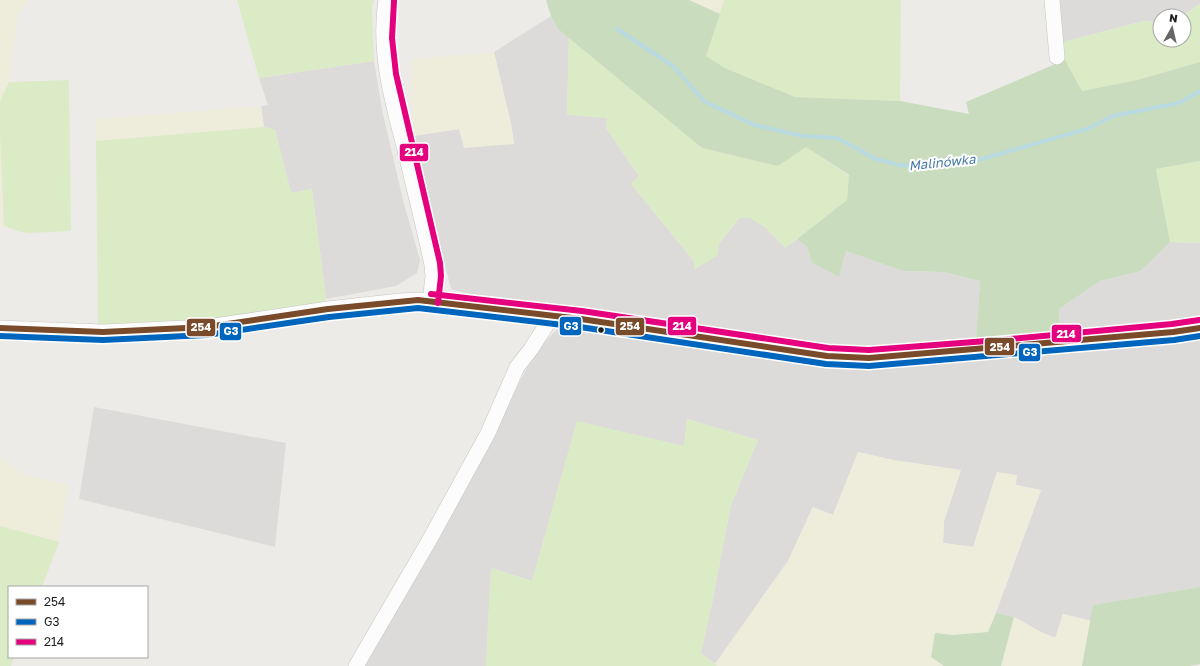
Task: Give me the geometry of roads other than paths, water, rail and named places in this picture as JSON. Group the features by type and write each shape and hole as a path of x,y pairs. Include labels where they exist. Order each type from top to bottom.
{"street":[{"path":"386,0 383,25 384,56 396,117 432,265 433,276 430,302"},
{"path":"1052,0 1057,57"},
{"path":"0,328 103,332 207,327 400,300 548,314 827,356 870,358 1053,343 1173,332 1200,328"},
{"path":"356,666 430,539 481,446 516,368 547,324 548,314"}],"waterway":[{"name":"Malinówka","path":"617,29 673,66 704,101 754,125 803,136 837,138 876,159 903,166 938,160 978,160 1087,129 1113,116 1179,103 1200,91"}]}
